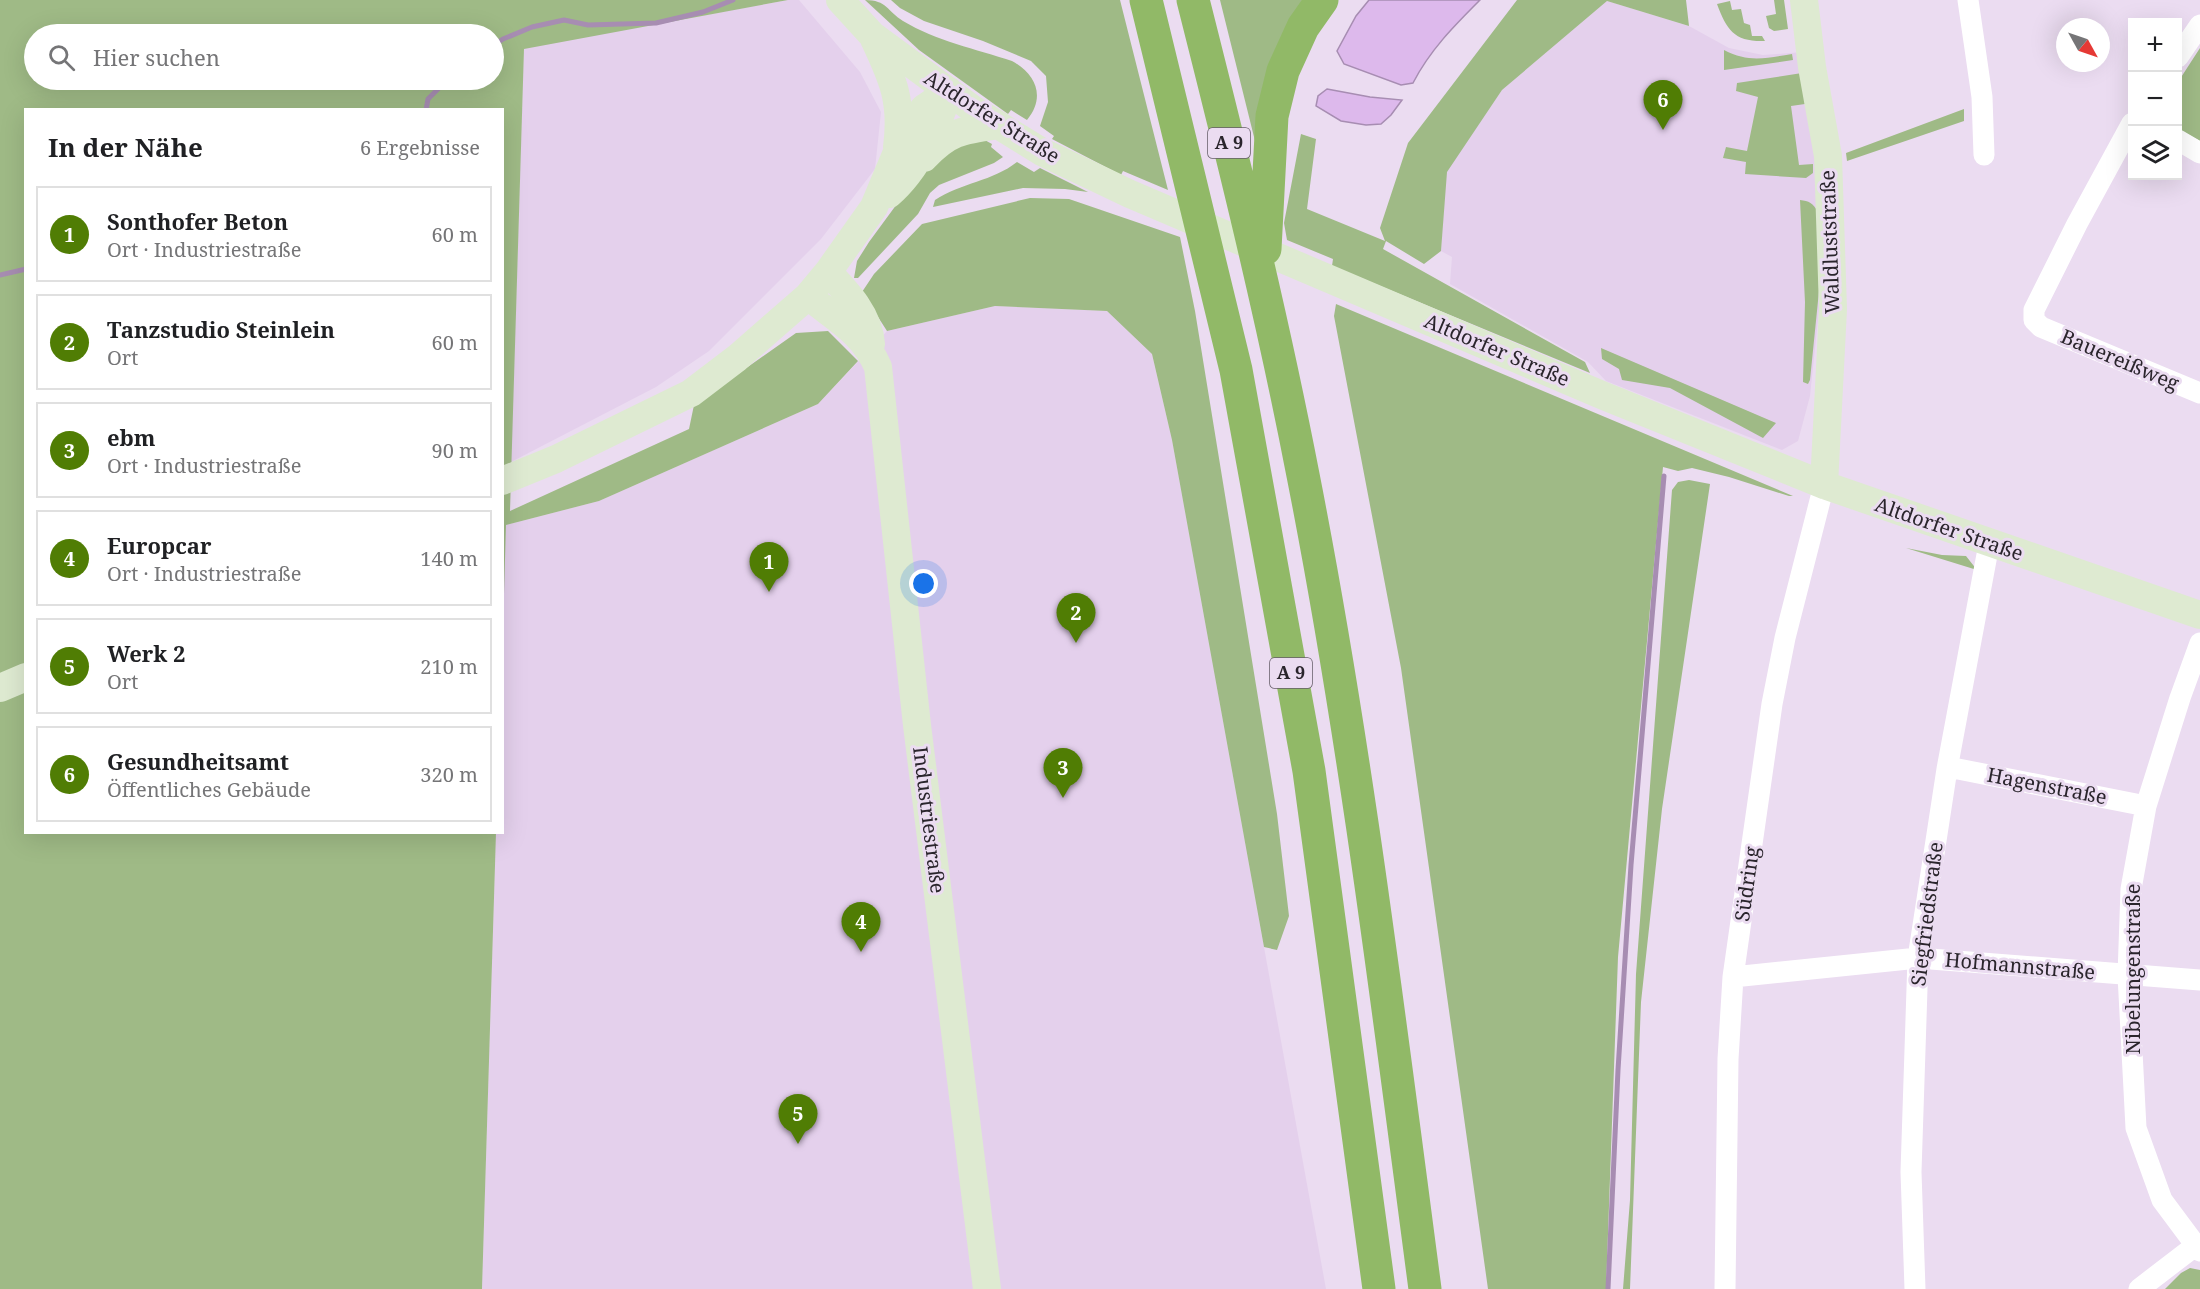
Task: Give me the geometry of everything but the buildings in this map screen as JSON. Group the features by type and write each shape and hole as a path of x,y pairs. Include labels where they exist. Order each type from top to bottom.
{"highway":[{"name":"A 9","path":"1146,0 1236,370 1310,771 1379,1289"},
{"name":"A 9","path":"1193,0 1264,286 1303,475 1358,786 1425,1289"},
{"path":"1264,286 1272,116 1284,71 1303,27 1322,0"}],"street":[{"name":"Altdorfer Straße","path":"840,0 872,35 999,125 1042,152 1130,194 1604,396 1824,485 1989,544 2200,615"},
{"name":"Waldluststraße","path":"1804,0 1812,67 1828,156 1833,309 1824,485"},
{"path":"1968,0 1982,97 1984,155"},
{"path":"2182,51 2200,25"},
{"path":"872,35 897,96 901,122 897,152"},
{"path":"504,480 556,459 691,393 737,358 808,296 874,207 897,152 924,108 949,91"},
{"path":"902,183 939,120 949,91"},
{"path":"874,207 902,183 939,142 964,131 999,125"},
{"name":"Bauereißweg","path":"2131,126 2077,224 2034,310 2034,320 2041,327 2200,393"},
{"path":"2182,142 2200,153"},
{"name":"Industriestraße","path":"828,272 850,294 863,318 870,334 872,352 880,377 917,725 987,1289"},
{"name":"Industriestraße","path":"808,296 858,335 872,352"},
{"name":"Südring","path":"1725,1289 1728,1059 1733,976 1772,704 1785,638 1824,485"},
{"name":"Siegfriedstraße","path":"1915,1289 1911,1172 1918,958 1948,766 1989,544"},
{"name":"Nibelungenstraße","path":"2197,1248 2163,1200 2136,1128 2128,975 2131,889 2146,806 2200,643"},
{"path":"0,688 24,678"},
{"name":"Hagenstraße","path":"1948,766 2146,806"},
{"name":"Hofmannstraße","path":"1733,976 1918,958 2200,980"},
{"path":"2139,1289 2197,1248"}],"shaded area":[{"path":"788,0 799,0 860,72 881,112 875,169 821,239 709,351 656,387 511,462 524,48"},
{"path":"1369,0 1480,0 1435,49 1413,83 1401,85 1344,64 1337,51 1356,16"},
{"path":"1607,1 1689,26 1729,48 1763,55 1803,52 1818,143 1819,310 1810,396 1798,441 1782,450 1606,381 1588,362 1450,284 1452,257 1441,251 1446,172 1502,90"},
{"path":"1327,89 1402,100 1381,124 1366,125 1341,121 1316,106 1318,96"},
{"path":"995,306 1107,311 1152,354 1172,440 1326,1289 482,1289 496,834 504,834 506,525 599,501 818,404 887,331"}],"green space":[{"path":"0,0 788,0 524,49 510,511 689,429 694,405 796,333 828,331 858,361 818,404 599,501 506,525 504,594 504,108 24,108 24,834 496,834 482,1289 0,1289"},
{"path":"865,0 882,4 903,21 929,34 1012,61 1020,66 1027,72 1036,87 1036,103 1027,120 1011,110 1008,114 919,50"},
{"path":"891,0 1120,0 1168,190 1123,171 1121,175 1052,139 1054,136 1040,126 1048,102 1046,76 1031,61 983,41 924,21 900,8"},
{"path":"1220,0 1312,0 1257,149"},
{"path":"1517,0 1686,0 1689,26 1607,1 1502,90 1447,172 1441,251 1424,264 1386,241 1383,249 1585,362 1590,373 1332,266 1333,259 1287,240 1284,223 1301,134 1316,139 1307,209 1385,241 1380,228 1408,143"},
{"path":"1774,0 1784,0 1788,29 1774,31 1769,28 1766,16 1776,14"},
{"path":"1730,1 1732,10 1741,9 1744,23 1750,25 1752,36 1762,36 1765,41 1739,37 1729,28 1717,4"},
{"path":"2200,48 2200,141 2182,131 2182,76"},
{"path":"1724,50 1750,58 1792,54 1793,60 1724,70"},
{"path":"1802,73 1805,104 1791,106 1799,165 1813,164 1813,173 1806,178 1745,174 1746,162 1723,158 1726,147 1747,151 1758,97 1736,91 1737,83"},
{"path":"1964,109 1964,121 1847,161 1846,153"},
{"path":"981,138 992,144 991,147 1003,157 994,163 939,185 930,193 918,214 858,278 854,278 857,261 869,242 927,163 945,147"},
{"path":"1017,162 1034,172 1040,168 1088,192 1023,188 933,207 935,200 945,194 998,174"},
{"path":"1030,198 1069,199 1180,237 1195,311 1277,814 1289,916 1277,950 1264,947 1172,440 1152,354 1107,311 995,306 887,331 862,292 874,274 922,224"},
{"path":"1800,200 1810,203 1818,212 1819,291 1808,384 1803,382 1805,302"},
{"path":"1336,304 1793,496 1692,468 1678,471 1663,467 1618,957 1606,1289 1488,1289 1401,668 1334,316"},
{"path":"1601,348 1776,423 1763,438 1670,388 1622,380 1619,369 1602,359"},
{"path":"1689,480 1710,484 1662,809 1641,1002 1630,1289 1623,1289 1630,1200 1636,974 1672,490 1678,482"},
{"path":"1906,548 1942,555 1966,556 1977,570"},
{"path":"2190,1268 2200,1270 2200,1289 2165,1289 2181,1273"}],"waterway":[{"path":"504,39 532,27 564,20 588,25 656,23 703,12 733,0"},
{"path":"426,108 428,99 437,90"},
{"path":"0,275 24,269"},
{"path":"1608,1289 1618,1070 1631,865 1664,476"}],"place":[{"name":"Gesundheitsamt","path":"1663,130"},
{"name":"Sonthofer Beton","path":"769,592"},
{"name":"Tanzstudio Steinlein","path":"1076,643"},
{"name":"ebm","path":"1063,798"},
{"name":"Europcar","path":"861,952"},
{"name":"Werk 2","path":"798,1144"}]}
